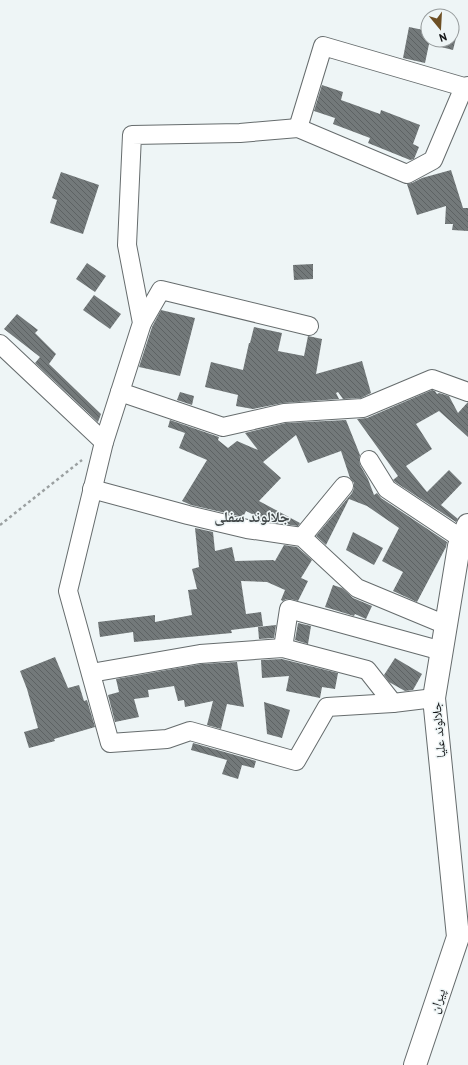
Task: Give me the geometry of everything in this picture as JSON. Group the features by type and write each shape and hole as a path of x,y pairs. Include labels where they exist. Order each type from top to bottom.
{"street":[{"path":"142,323 126,245 132,135 240,133 298,128 407,174 433,160 466,87 322,46 298,128"},
{"path":"308,326 161,290 142,323 104,442 68,591 110,743 167,739 190,731 296,761 327,707 394,703 434,698"},
{"path":"0,344 104,442"},
{"path":"120,392 223,427 284,413 363,408 432,379 468,392"},
{"path":"369,460 387,489 465,532"},
{"path":"302,537 344,486"},
{"path":"92,489 247,529 302,537 358,588 446,625"},
{"name":"جلالوند علیا","path":"458,937 434,698 459,546 465,532"},
{"path":"283,648 289,609 442,651"},
{"path":"91,673 200,654 283,648 367,670 394,703"},
{"name":"پیران","path":"415,1065 458,937"}],"path":[{"path":"0,525 104,442"}],"building":[{"path":"409,27 420,29 420,48 428,48 425,63 403,58"},
{"path":"322,85 343,92 341,100 380,114 381,110 420,125 413,144 419,147 414,159 410,160 368,143 370,138 333,124 335,118 314,111"},
{"path":"451,170 463,208 468,208 468,231 452,230 453,224 445,224 446,206 417,215 407,184"},
{"path":"61,172 99,185 83,234 50,223 57,200 52,198"},
{"path":"87,263 106,276 95,292 76,279"},
{"path":"313,264 313,279 294,280 293,265"},
{"path":"94,295 121,314 110,329 83,310"},
{"path":"161,310 195,318 180,376 139,367 152,327"},
{"path":"17,314 38,330 35,333 56,354 49,364 101,414 98,422 35,363 40,357 4,329"},
{"path":"254,327 282,333 278,351 304,356 308,336 322,339 316,374 362,361 371,393 361,398 343,399 338,392 336,393 339,399 283,403 253,409 236,406 238,395 205,387 211,362 243,370"},
{"path":"432,390 437,394 439,393 449,396 458,413 468,402 468,437 439,411 416,424 432,449 406,466 427,492 449,470 462,483 441,505 458,519 456,522 393,480 398,476 357,419 367,418"},
{"path":"180,392 194,396 192,405 177,400"},
{"path":"170,420 219,437 218,440 228,448 237,441 258,450 245,433 286,423 346,420 360,455 360,465 368,479 374,495 377,493 381,498 447,542 446,547 417,602 393,591 403,572 382,561 399,528 367,506 349,499 326,545 316,536 352,493 354,488 354,483 350,478 341,451 308,463 296,435 263,462 281,478 259,501 300,523 298,526 266,521 246,511 243,517 191,505 182,501 207,460 179,448 185,433 168,427"},
{"path":"195,528 213,532 215,551 232,547 235,561 275,561 284,545 297,547 312,560 301,578 308,581 298,601 291,599 281,600 285,590 267,582 241,581 246,614 261,612 263,626 231,630 232,633 134,642 133,632 100,637 98,622 155,615 155,622 192,615 188,590 197,589 192,569 199,567"},
{"path":"353,532 383,548 374,565 346,550"},
{"path":"333,585 342,588 353,598 372,606 366,619 355,614 354,616 325,607"},
{"path":"298,623 311,626 308,644 295,640"},
{"path":"276,625 274,638 259,639 258,627"},
{"path":"55,657 68,688 79,685 84,701 87,700 95,727 54,739 55,741 29,748 24,732 38,728 27,689 20,671"},
{"path":"395,658 422,674 413,690 405,691 389,682 384,675"},
{"path":"282,659 338,673 335,689 322,687 320,698 286,691 289,676 262,678 261,660"},
{"path":"237,662 244,707 227,704 221,729 207,725 213,701 185,707 184,700 178,701 174,686 148,690 149,697 134,699 139,717 115,722 108,695 119,692 116,679 201,664"},
{"path":"264,702 290,710 282,738 267,734"},
{"path":"193,743 256,761 254,768 242,765 238,779 222,774 227,760 191,750"}],"district":[{"name":"جلالوند سفلی","path":"252,517"}]}
